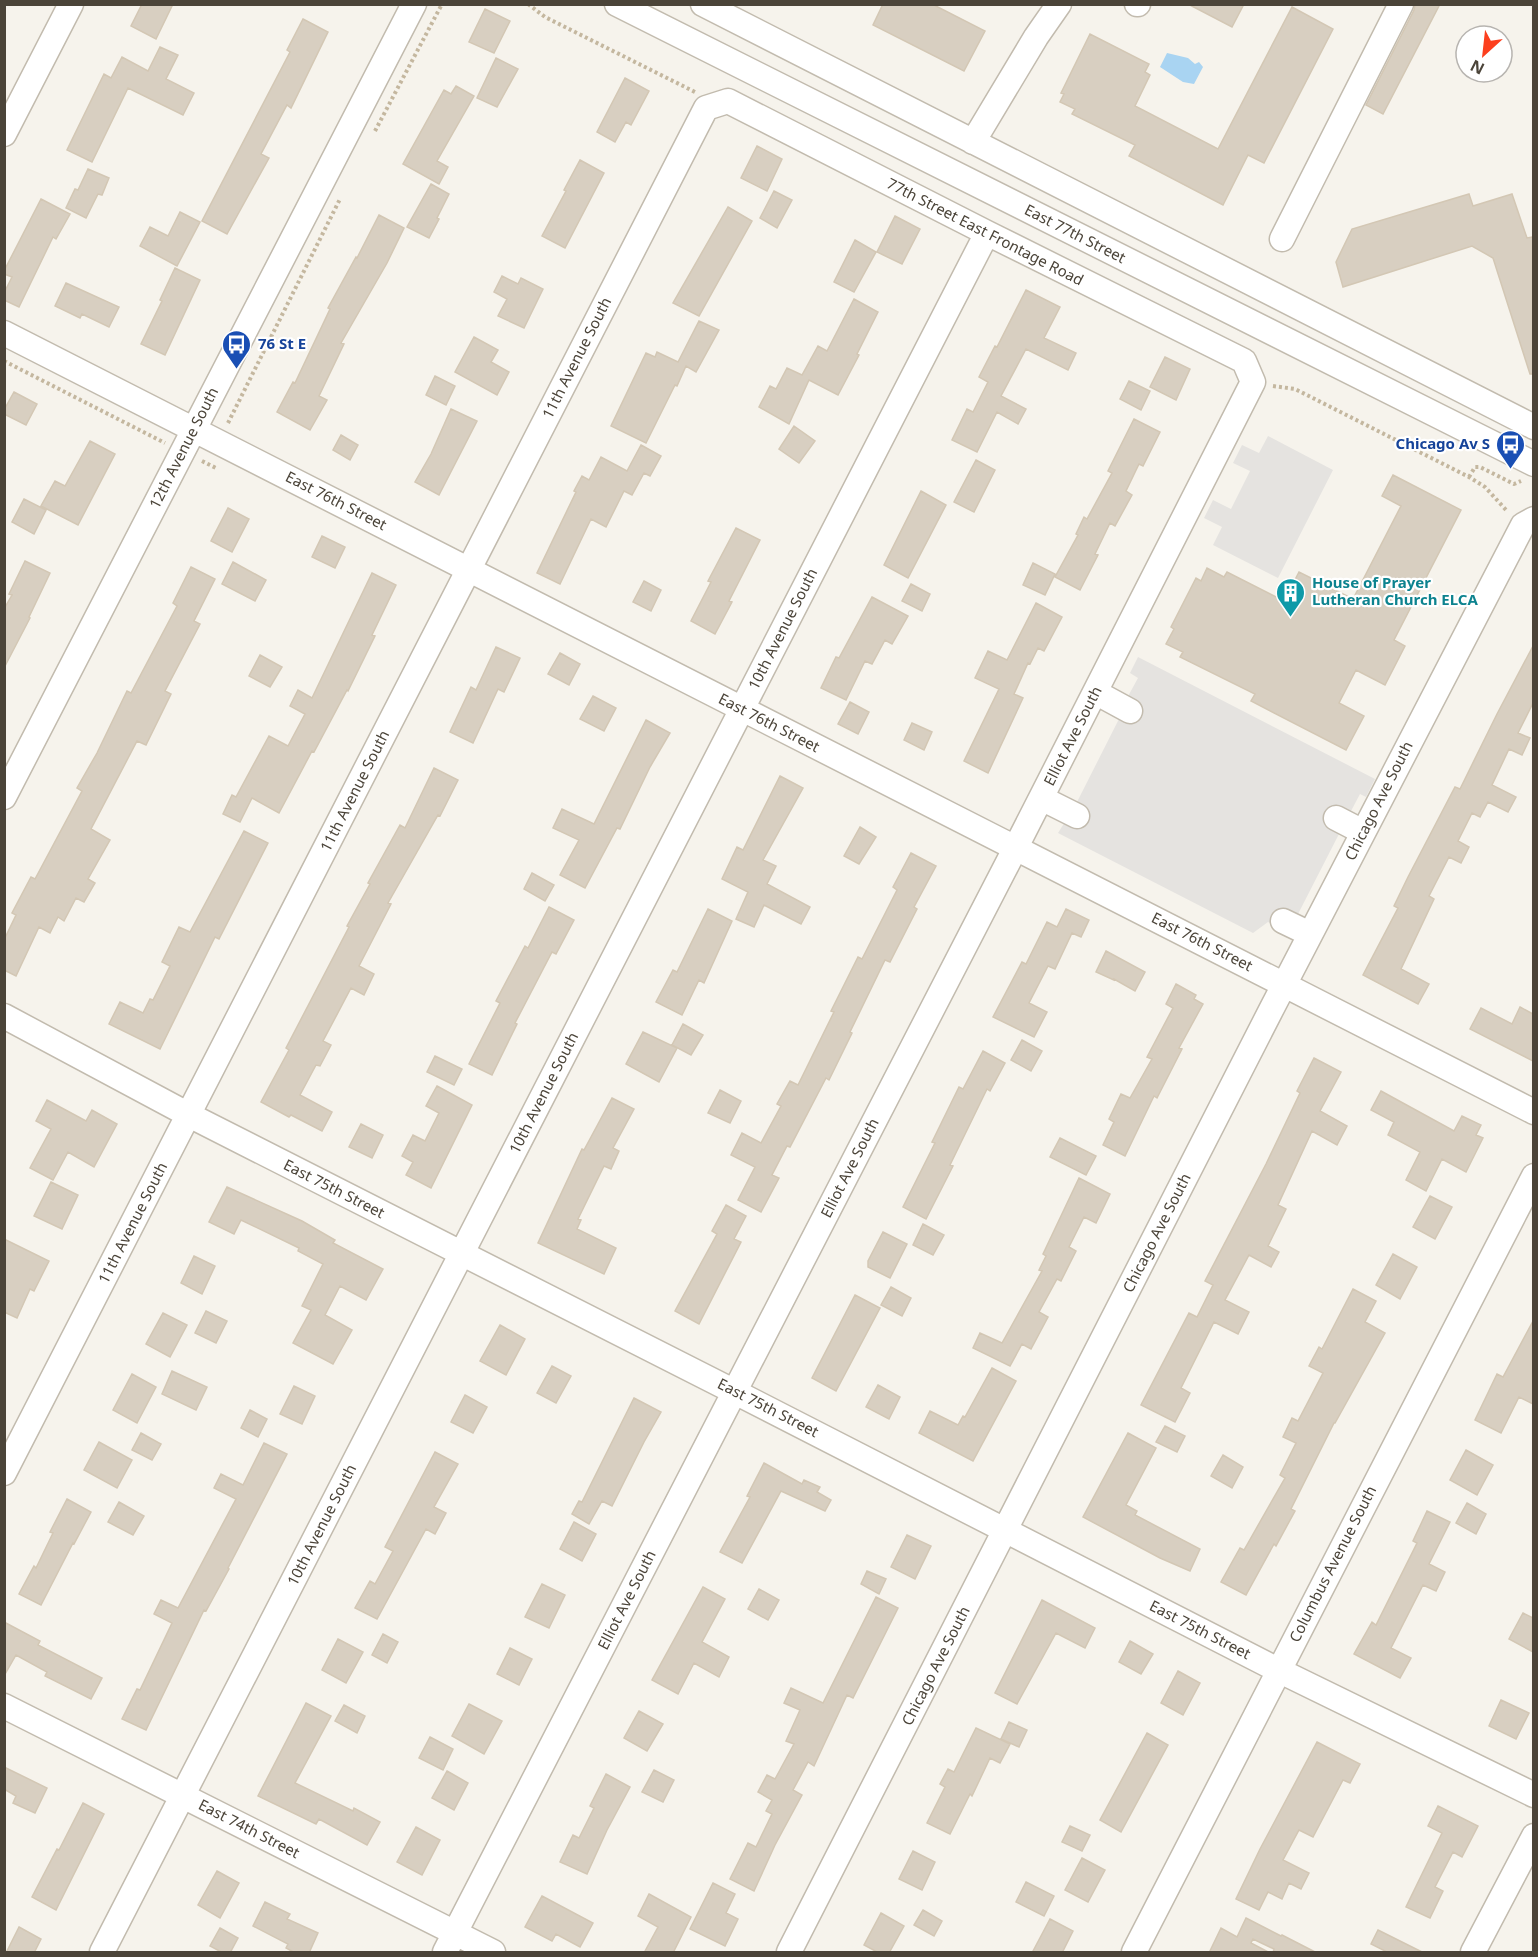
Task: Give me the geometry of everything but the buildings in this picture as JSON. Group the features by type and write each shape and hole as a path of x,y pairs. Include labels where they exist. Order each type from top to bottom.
{"street":[{"path":"4,134 71,4"},
{"name":"12th Avenue South","path":"4,797 414,4"},
{"name":"East 77th Street","path":"617,4 1533,464"},
{"path":"703,4 1533,427"},
{"path":"973,142 1036,37 1059,4"},
{"path":"1282,239 1401,4"},
{"name":"77th Street East Frontage Road","path":"706,108 729,101 1244,361 1253,382"},
{"name":"11th Avenue South","path":"4,1473 706,108"},
{"name":"10th Avenue South","path":"102,1953 987,233"},
{"name":"East 76th Street","path":"4,333 1533,1112"},
{"name":"Elliot Ave South","path":"450,1943 1016,847 1253,382"},
{"name":"Chicago Ave South","path":"789,1953 1284,984 1530,521"},
{"path":"1095,692 1130,711"},
{"path":"1041,798 1077,816"},
{"path":"1336,818 1363,832"},
{"path":"1283,921 1310,934"},
{"name":"East 75th Street","path":"4,1016 189,1115 461,1254 1278,1670 1533,1795"},
{"name":"Columbus Avenue South","path":"1134,1953 1533,1176"},
{"name":"East 74th Street","path":"4,1706 183,1796 450,1943 493,1953"},
{"path":"1473,1953 1533,1836"}],"path":[{"path":"370,141 442,4"},
{"path":"528,4 545,17 695,92 706,108"},
{"path":"208,464 343,194"},
{"path":"4,361 168,444"},
{"path":"1253,382 1265,388 1277,386 1295,388 1469,477 1485,487 1514,520 1530,521"}],"shaded area":[{"path":"1268,436 1333,470 1278,578 1213,545 1222,527 1204,518 1213,500 1231,509 1250,471 1233,463 1242,445 1259,453"},
{"path":"1138,657 1375,779 1366,797 1360,794 1351,811 1358,815 1348,836 1340,832 1297,916 1296,936 1268,922 1253,933 1058,833 1075,806 1138,678 1130,673"}],"water":[{"path":"1167,53 1188,58 1195,64 1199,62 1203,67 1194,84 1183,82 1160,67"}],"place":[{"name":"76 St E","path":"237,370"},
{"name":"Chicago Av S","path":"1511,470"},
{"name":"House of Prayer Lutheran Church ELCA","path":"1291,618"}]}
